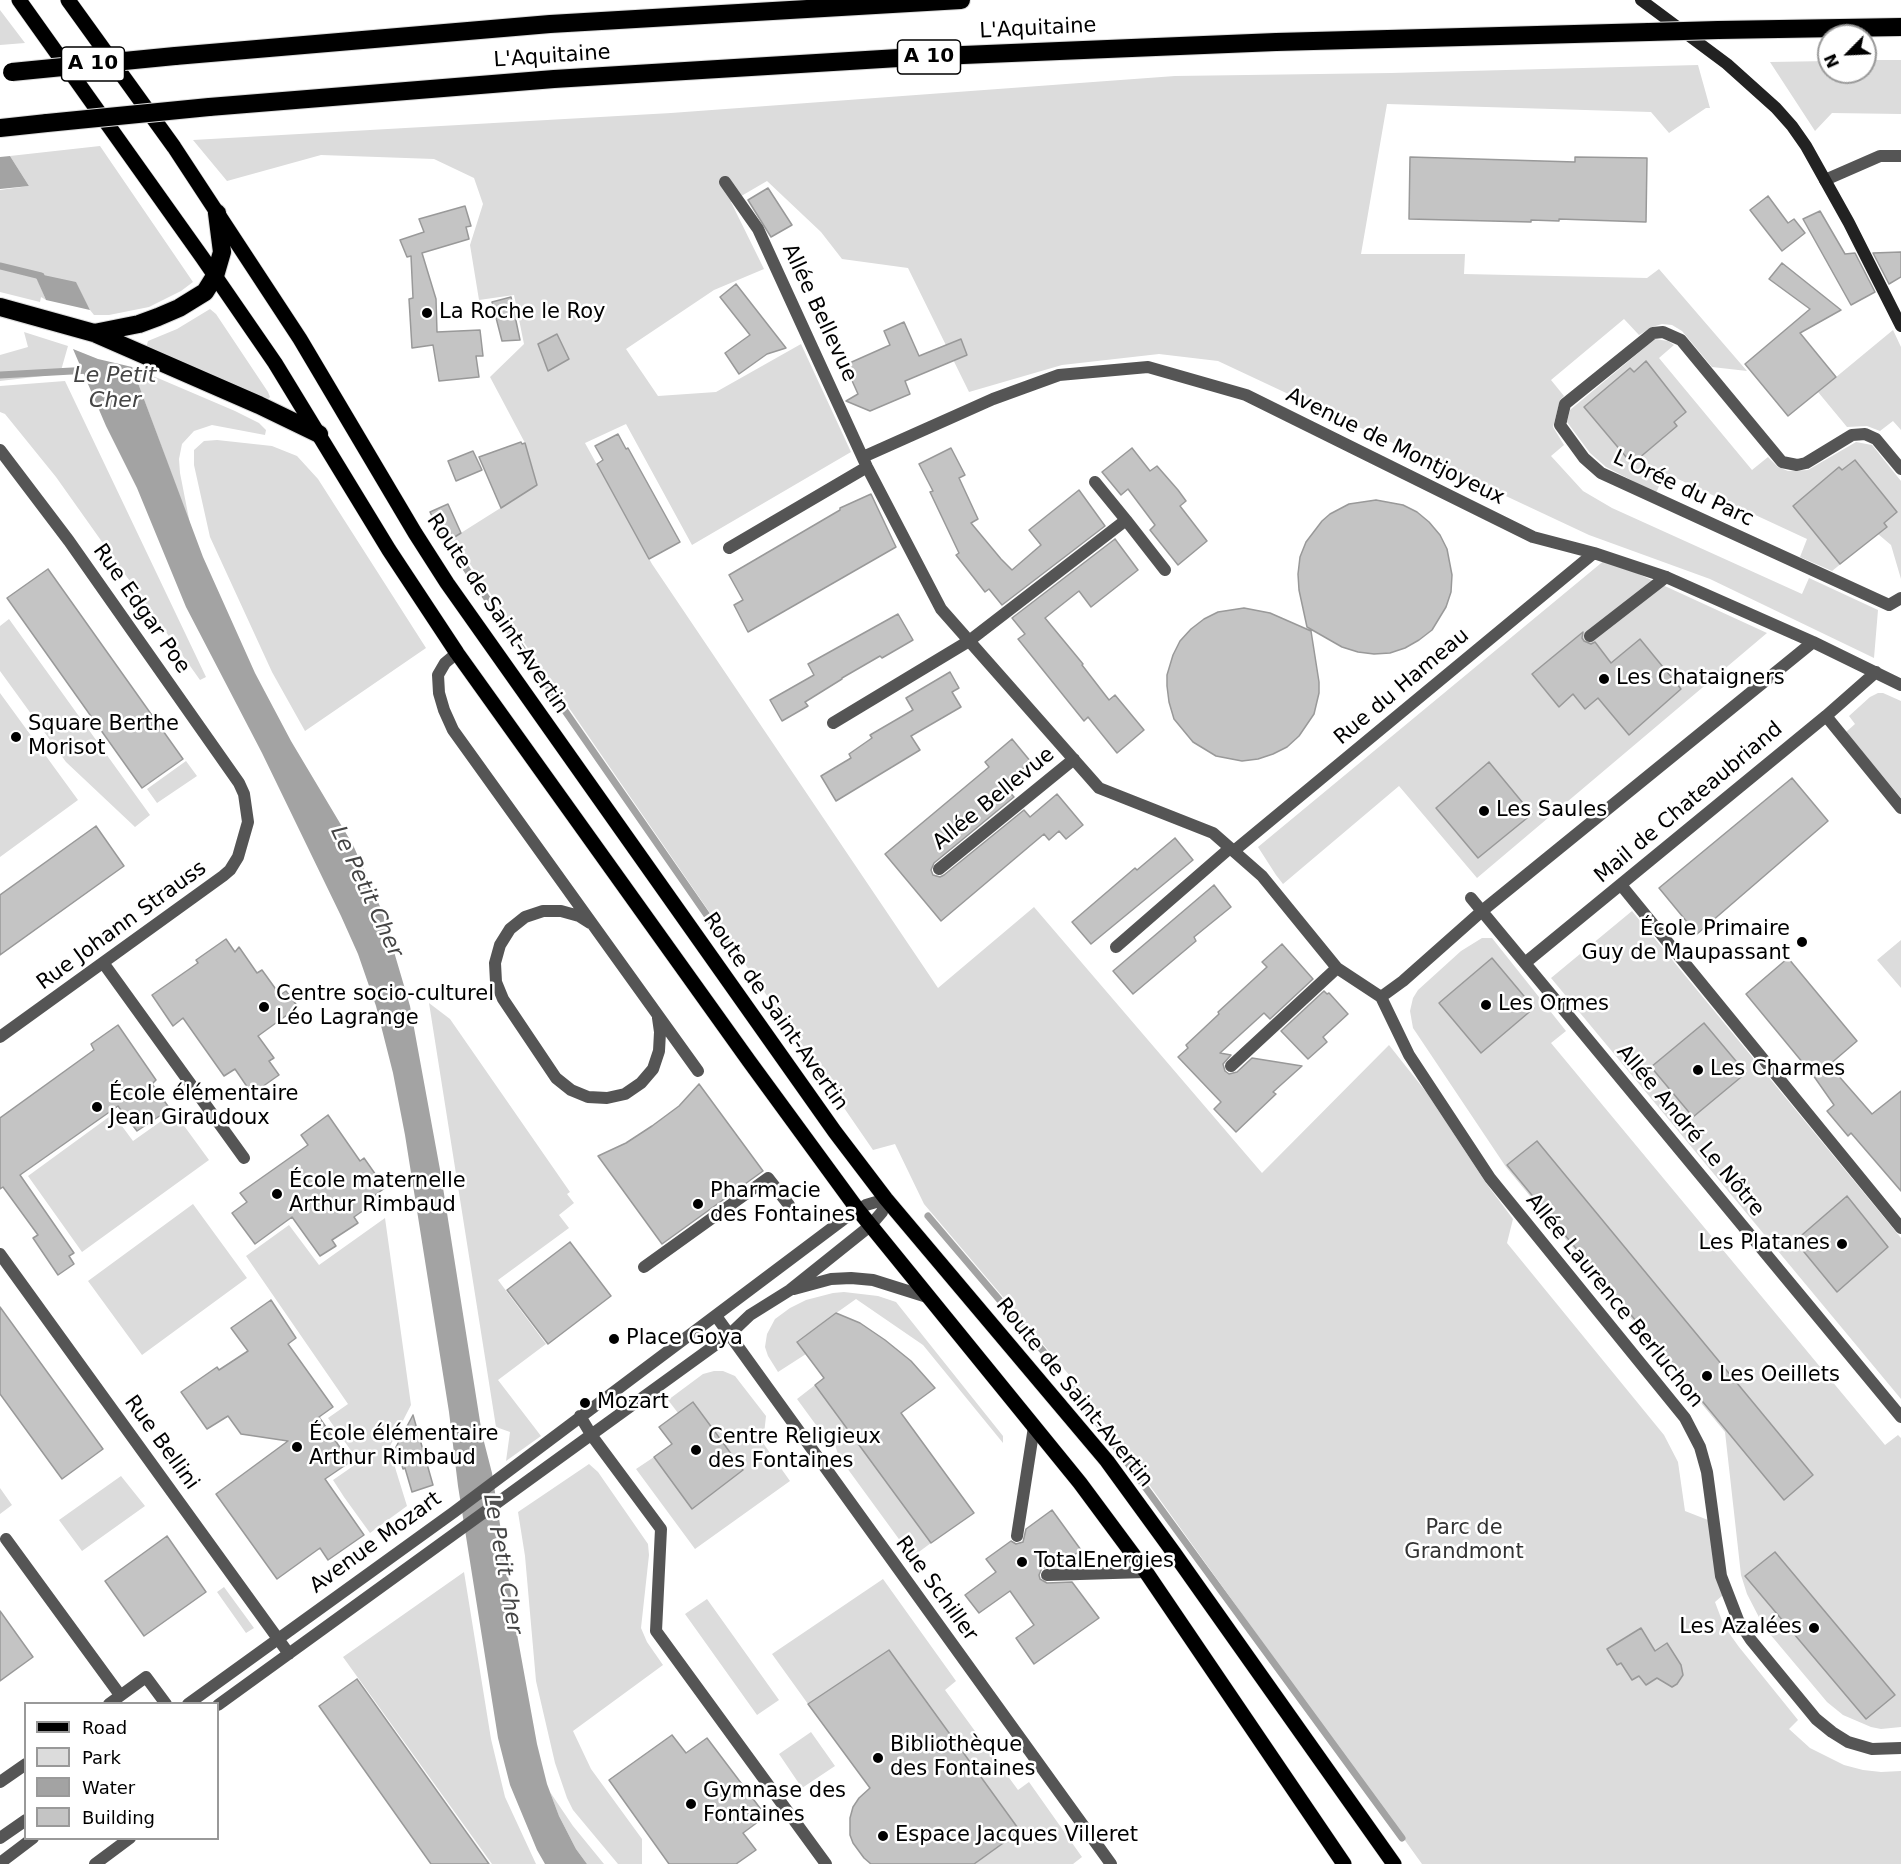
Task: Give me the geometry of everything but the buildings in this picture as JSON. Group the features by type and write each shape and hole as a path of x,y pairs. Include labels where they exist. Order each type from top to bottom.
{"highway":[{"name":"L'Aquitaine","path":"6,73 550,24 961,0"},
{"name":"L'Aquitaine","path":"0,129 209,107 554,79 926,57 1265,43 1901,27"},
{"path":"94,333 139,324 179,308 206,291 215,276 222,252 217,213"},
{"path":"0,307 94,333 320,434"}],"main road":[{"path":"19,0 275,363 389,550 457,653 748,1061 858,1210 1080,1483 1146,1572 1344,1864"},
{"name":"Route de Saint-Avertin","path":"70,2 174,147 300,339 447,583 835,1132 886,1200 1107,1461 1394,1864"}],"street":[{"path":"1641,0 1726,64 1776,108 1792,126 1806,146 1849,223 1901,326"},
{"path":"1825,180 1880,156 1901,156"},
{"name":"Allée Bellevue","path":"725,182 758,229 865,462 941,609 1099,788 1213,833 1262,876 1337,968 1381,997"},
{"name":"L'Orée du Parc","path":"1901,469 1876,439 1865,434 1851,435 1806,463 1797,465 1782,462 1681,340 1663,332 1653,333 1565,404 1560,425 1584,458 1601,473 1889,605 1901,598"},
{"name":"Avenue de Montjoyeux","path":"865,462 993,399 1059,375 1148,367 1246,395 1533,537 1594,553 1666,577 1813,642 1901,685"},
{"name":"Rue Edgar Poe","path":"0,450 55,522 239,783 244,794"},
{"path":"729,548 865,462"},
{"path":"1095,482 1166,570"},
{"path":"832,723 969,641 1126,520"},
{"name":"Rue du Hameau","path":"1232,849 1594,553"},
{"path":"1590,636 1666,577"},
{"path":"1381,997 1403,981 1482,911 1813,642"},
{"path":"457,653 445,663 438,675 439,693 453,730 698,1071"},
{"name":"Mail de Chateaubriand","path":"1525,963 1826,716 1876,672"},
{"path":"1826,716 1901,808"},
{"name":"Allée Bellevue","path":"939,869 1074,759"},
{"name":"Rue Johann Strauss","path":"0,1038 230,870 238,856 248,822 244,794"},
{"path":"1116,946 1232,849"},
{"path":"1621,885 1901,1228"},
{"name":"Allée André Le Nôtre","path":"1471,898 1901,1417"},
{"path":"607,942 595,927 579,916 561,911 543,911 525,917 510,929 500,945 495,963 496,982 503,999 556,1078 571,1090 588,1097 607,1098 625,1094 641,1083 653,1069 659,1052 660,1032 657,1013"},
{"path":"104,964 244,1158"},
{"path":"1231,1066 1337,968"},
{"name":"Allée Laurence Berluchon","path":"1381,997 1409,1055 1490,1178 1685,1418 1700,1447 1707,1472 1721,1576 1738,1620 1750,1640 1816,1719 1832,1732 1848,1742 1872,1749 1901,1748"},
{"path":"644,1267 768,1178 789,1205"},
{"name":"Avenue Mozart","path":"191,1702 454,1512 858,1210 874,1202 886,1200 882,1212 870,1226 790,1290 750,1315 729,1335 592,1436 219,1704"},
{"name":"Rue Bellini","path":"0,1254 290,1654"},
{"name":"Avenue Mozart","path":"790,1290 831,1279 851,1278 873,1280 927,1297"},
{"name":"Rue Schiller","path":"716,1316 1111,1864"},
{"path":"580,1416 592,1436 661,1530 656,1631 826,1864"},
{"path":"1017,1536 1034,1426"},
{"path":"6,1539 120,1695"},
{"path":"1047,1575 1146,1572"},
{"path":"111,1702 146,1677 165,1702"},
{"path":"0,1782 24,1765"},
{"path":"0,1838 24,1821"},
{"path":"0,1863 32,1840"},
{"path":"95,1864 129,1840"}],"green space":[{"path":"0,10 25,43 0,45"},
{"path":"1877,60 1901,60 1901,114 1832,113 1815,131 1770,62 1817,61 1817,84 1877,84"},
{"name":"Parc de Grandmont","path":"1698,65 1710,108 1706,108 1669,133 1651,112 1387,104 1361,254 1465,254 1464,274 1647,278 1659,269 1747,371 1712,367 1682,331 1672,325 1662,324 1652,327 1639,335 1624,319 1551,380 1564,396 1560,400 1553,427 1564,445 1551,456 1583,491 1612,508 1802,594 1809,578 1878,610 1874,658 1710,579 1589,535 1218,361 1159,354 1062,365 969,392 908,268 842,259 821,232 767,181 731,202 764,269 714,290 626,349 658,396 716,392 801,344 851,452 692,545 626,424 585,443 652,564 938,988 1034,907 1262,1173 1389,1045 1427,1093 1486,1183 1513,1219 1507,1243 1664,1435 1678,1462 1685,1511 1708,1520 1723,1595 1715,1602 1724,1626 1798,1720 1789,1729 1810,1748 1844,1765 1881,1772 1901,1771 1901,1864 1422,1864 1076,1383 924,1204 895,1144 873,1150 457,545 448,549 445,543 537,485 525,443 490,377 524,344 514,295 479,300 470,245 483,204 474,178 434,159 321,155 227,181 193,140 671,113 1175,76"},
{"path":"100,146 193,282 181,291 149,307 109,315 94,315 76,283 35,274 46,300 41,297 40,302 0,292 0,190 29,186 10,156"},
{"path":"210,309 216,314 268,392 270,397 268,399 146,348 148,341 177,329"},
{"path":"1893,330 1901,347 1901,430 1893,421 1880,431 1867,426 1847,427 1818,392"},
{"path":"24,332 68,346 60,374 0,381 0,355 28,347"},
{"path":"1655,339 1668,341 1674,345 1659,358 1752,470 1768,457 1778,467 1788,471 1808,470 1856,442 1872,445 1901,481 1901,579 1891,545 1878,534 1832,571 1800,557 1807,539 1665,473 1656,493 1606,467 1590,453 1567,422 1570,410"},
{"path":"132,367 235,411 259,423 266,430 265,435 212,425 194,431 182,444 179,459 180,473 190,524"},
{"path":"65,381 206,677 200,680 56,477 5,414 0,412 0,386"},
{"path":"217,440 272,446 297,456 318,479 426,648 305,731 272,672 210,537 194,465 194,450 204,441"},
{"path":"1606,559 1767,633 1477,878 1399,786 1283,884 1258,847"},
{"path":"9,619 150,815 135,827 66,762 0,671 0,626"},
{"name":"Square Berthe Morisot","path":"0,693 78,800 0,857"},
{"path":"1878,693 1901,701 1901,798 1846,732 1855,724 1849,716 1870,697"},
{"path":"186,761 197,776 157,803 147,789"},
{"path":"1632,911 1901,1238 1901,1399 1551,978"},
{"path":"1482,938 1492,938 1566,1031 1551,1043 1885,1445 1898,1435 1901,1438 1901,1727 1881,1729 1871,1727 1843,1715 1827,1702 1764,1627 1747,1594 1741,1575 1725,1432 1506,1167 1413,1028 1410,1011 1413,998 1418,990 1461,951"},
{"path":"1901,940 1901,988 1877,960"},
{"path":"429,1003 450,1019 570,1192 567,1194 574,1203 559,1215 569,1228 498,1280 546,1344 498,1380 541,1436 506,1461 510,1432 496,1427"},
{"path":"174,1112 209,1160 82,1252 28,1176 113,1114 133,1141"},
{"path":"193,1204 247,1278 142,1355 88,1281"},
{"path":"385,1218 411,1405 389,1448 407,1506 370,1533 333,1480 359,1462 328,1418 348,1404 246,1256 289,1225 319,1265"},
{"path":"844,1292 878,1296 896,1302 1003,1436 1003,1443 923,1345 856,1299 797,1341 806,1354 778,1372 765,1347 767,1334 775,1319 806,1300"},
{"path":"723,1371 735,1376 766,1416 763,1443 790,1481 695,1549 636,1469 654,1457 692,1509 742,1470 694,1402 678,1413 668,1400 703,1374"},
{"path":"815,1385 931,1543 912,1557 839,1457 834,1442 823,1427 816,1425 797,1399"},
{"path":"589,1464 598,1472 648,1544 649,1555 641,1628 647,1642 663,1665 573,1731 591,1769 642,1839 642,1864 618,1864 573,1810 555,1763 536,1681 525,1556 518,1512"},
{"path":"121,1476 145,1506 82,1551 59,1520"},
{"path":"0,1488 12,1505 0,1514"},
{"path":"464,1572 491,1739 505,1797 536,1864 492,1864 343,1657"},
{"path":"883,1579 956,1681 945,1690 1018,1790 1029,1782 1082,1857 1073,1864 974,1864 1020,1831 889,1650 808,1704 772,1654"},
{"path":"224,1587 254,1628 246,1633 217,1592"},
{"path":"707,1599 779,1700 757,1715 685,1614"},
{"path":"811,1732 835,1766 802,1788 779,1754"},
{"path":"550,1792 573,1826 604,1864 587,1864 576,1849 559,1816"}],"water":[{"path":"10,156 29,186 0,189 0,157"},
{"path":"34,273 76,282 90,310 46,300"},
{"name":"Le Petit Cher","path":"73,349 98,359 132,367 203,557 255,673 291,741 353,845 382,911 410,1006 441,1175 482,1434 492,1473 537,1744 547,1784 559,1816 576,1849 587,1864 545,1864 510,1785 498,1738 405,1135 393,1073 376,1006 358,954 341,916 262,753 186,607 137,488 106,426"}],"waterway":[{"path":"0,266 41,276"},
{"path":"0,375 90,370"},
{"path":"463,564 729,947"},
{"path":"928,1216 1049,1358"},
{"path":"1074,1390 1402,1838"}],"place":[{"name":"La Roche le Roy","path":"427,313"},
{"name":"Les Chataigners","path":"1604,679"},
{"name":"Square Berthe Morisot","path":"16,737"},
{"name":"Les Saules","path":"1484,811"},
{"name":"École Primaire Guy de Maupassant","path":"1802,942"},
{"name":"Les Ormes","path":"1486,1005"},
{"name":"Centre socio-culturel Léo Lagrange","path":"264,1007"},
{"name":"Les Charmes","path":"1698,1070"},
{"name":"École élémentaire Jean Giraudoux","path":"97,1107"},
{"name":"École maternelle Arthur Rimbaud","path":"277,1194"},
{"name":"Pharmacie des Fontaines","path":"698,1204"},
{"name":"Les Platanes","path":"1842,1244"},
{"name":"Place Goya","path":"614,1339"},
{"name":"Les Oeillets","path":"1707,1376"},
{"name":"Mozart","path":"585,1403"},
{"name":"École élémentaire Arthur Rimbaud","path":"297,1447"},
{"name":"Centre Religieux des Fontaines","path":"696,1450"},
{"name":"TotalEnergies","path":"1022,1562"},
{"name":"Les Azalées","path":"1814,1628"},
{"name":"Bibliothèque des Fontaines","path":"878,1758"},
{"name":"Gymnase des Fontaines","path":"691,1804"},
{"name":"Espace Jacques Villeret","path":"883,1836"}]}
